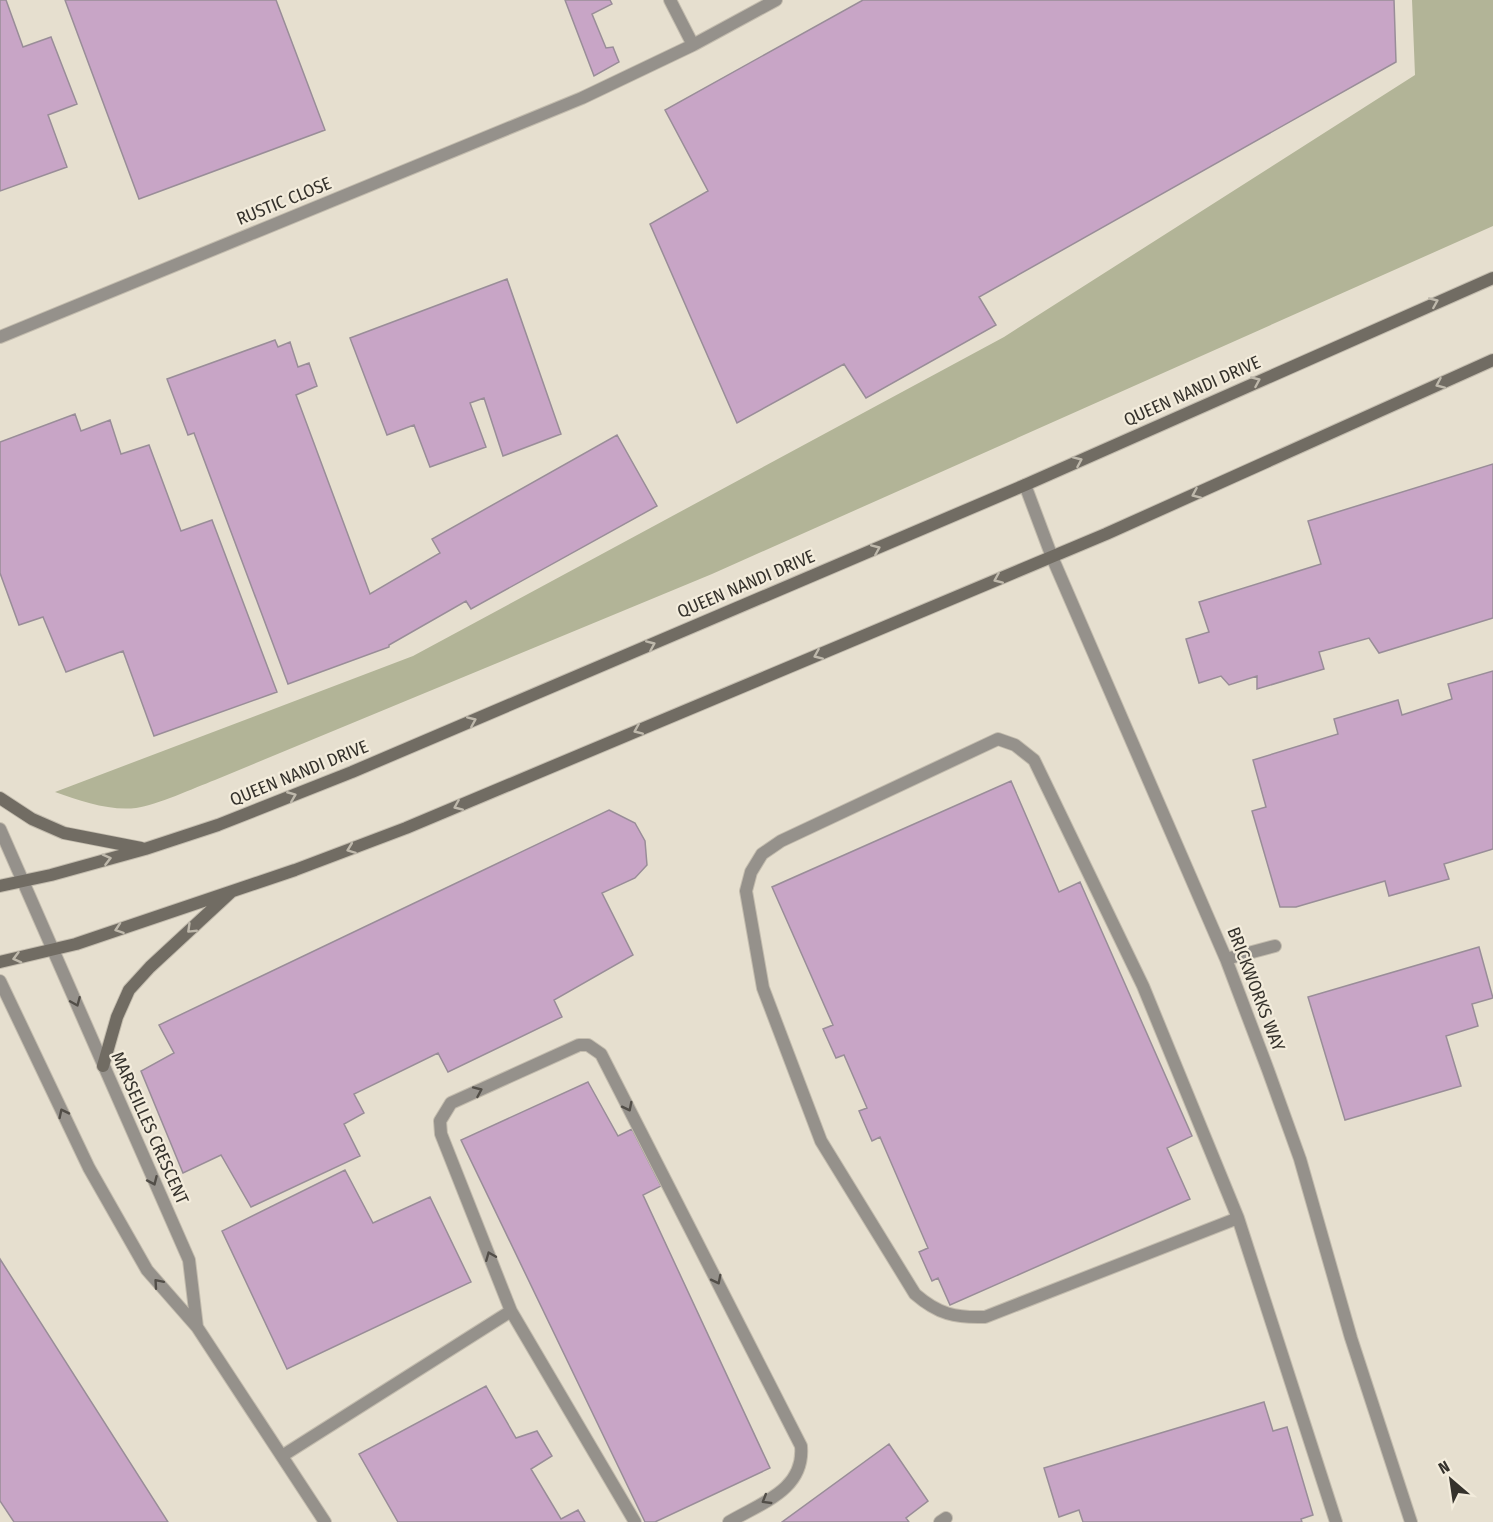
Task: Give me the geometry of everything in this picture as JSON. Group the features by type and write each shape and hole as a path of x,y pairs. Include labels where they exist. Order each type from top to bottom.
{"main road":[{"name":"QUEEN NANDI DRIVE","path":"0,886 145,849 218,825 352,772 1025,485 1493,278"},
{"path":"0,963 76,944 295,870 406,828 1052,557 1250,471 1493,360"},
{"path":"0,798 32,819 64,833 145,849"},
{"path":"103,1066 117,1017 129,990 150,967 234,889"}],"lane":[{"path":"670,0 693,45"},
{"name":"RUSTIC CLOSE","path":"0,337 582,98 693,45 776,0"},
{"name":"BRICKWORKS WAY","path":"1025,485 1052,557 1226,959 1300,1159 1351,1338 1411,1522"},
{"path":"1238,1218 985,1317 958,1318 930,1307 915,1294 821,1141 763,988 746,891 751,872 762,854 781,841 998,739 1015,745 1034,760 1143,986 1238,1218 1336,1522"},
{"name":"MARSEILLES CRESCENT","path":"0,829 189,1260 197,1327"},
{"path":"1226,959 1275,946"},
{"name":"MARSEILLES CRESCENT","path":"0,981 101,1188 147,1270 197,1327 325,1522"},
{"path":"635,1522 511,1311 441,1134 440,1121 451,1103 579,1045 588,1046 601,1054 801,1446 799,1472 791,1485 729,1522"},
{"path":"282,1456 511,1311"}],"green space":[{"path":"1412,0 1493,0 1493,226 712,574 176,796 145,806 126,809 95,804 55,792 413,656 1004,337 1415,75"}],"building":[{"path":"0,0 6,0 23,47 51,37 77,104 48,115 67,167 0,191"},
{"path":"65,0 276,0 325,130 139,199"},
{"path":"565,0 610,0 612,4 592,14 606,48 613,47 619,62 594,76"},
{"path":"863,0 1394,0 1396,62 979,297 996,325 866,398 844,364 737,423 650,224 708,191 665,110"},
{"path":"507,279 561,434 503,456 484,398 470,403 486,447 430,467 414,425 387,435 350,338"},
{"path":"275,340 278,347 290,342 298,367 309,363 317,386 296,395 370,594 440,553 432,539 617,435 657,506 471,609 466,601 389,647 288,684 194,433 188,435 167,379"},
{"path":"75,414 81,431 110,420 121,454 149,445 181,531 212,520 277,692 154,736 123,651 66,672 43,617 19,625 0,573 0,442"},
{"path":"1493,464 1493,618 1379,653 1369,638 1319,652 1324,669 1257,689 1257,676 1229,685 1221,676 1199,683 1186,639 1209,632 1199,602 1321,564 1308,521"},
{"path":"1493,671 1493,849 1444,864 1449,879 1389,896 1385,881 1296,907 1280,907 1252,811 1266,807 1253,760 1338,734 1334,719 1398,700 1402,715 1452,699 1448,684"},
{"path":"1011,781 1059,892 1080,882 1192,1136 1167,1148 1190,1199 950,1305 938,1278 932,1281 919,1252 928,1248 880,1137 872,1141 859,1111 867,1108 844,1055 836,1058 823,1029 833,1025 772,887"},
{"path":"609,810 635,823 645,841 647,865 635,878 602,893 633,955 554,1000 562,1017 448,1072 438,1053 354,1094 364,1113 344,1124 360,1156 251,1207 221,1155 183,1173 141,1071 174,1053 159,1025"},
{"path":"1479,947 1493,998 1472,1004 1478,1026 1446,1036 1461,1086 1345,1120 1308,997"},
{"path":"588,1082 618,1136 632,1129 661,1186 643,1195 770,1468 655,1522 645,1522 461,1140"},
{"path":"345,1170 373,1223 430,1197 471,1282 287,1369 222,1231"},
{"path":"0,1259 168,1522 14,1522 0,1501"},
{"path":"486,1386 516,1438 537,1431 552,1456 531,1469 561,1519 578,1510 585,1522 398,1522 359,1454"},
{"path":"1264,1402 1273,1431 1287,1427 1313,1515 1301,1519 1302,1522 1083,1522 1079,1510 1059,1517 1044,1468"},
{"path":"889,1444 928,1501 906,1518 909,1522 782,1522"}]}
